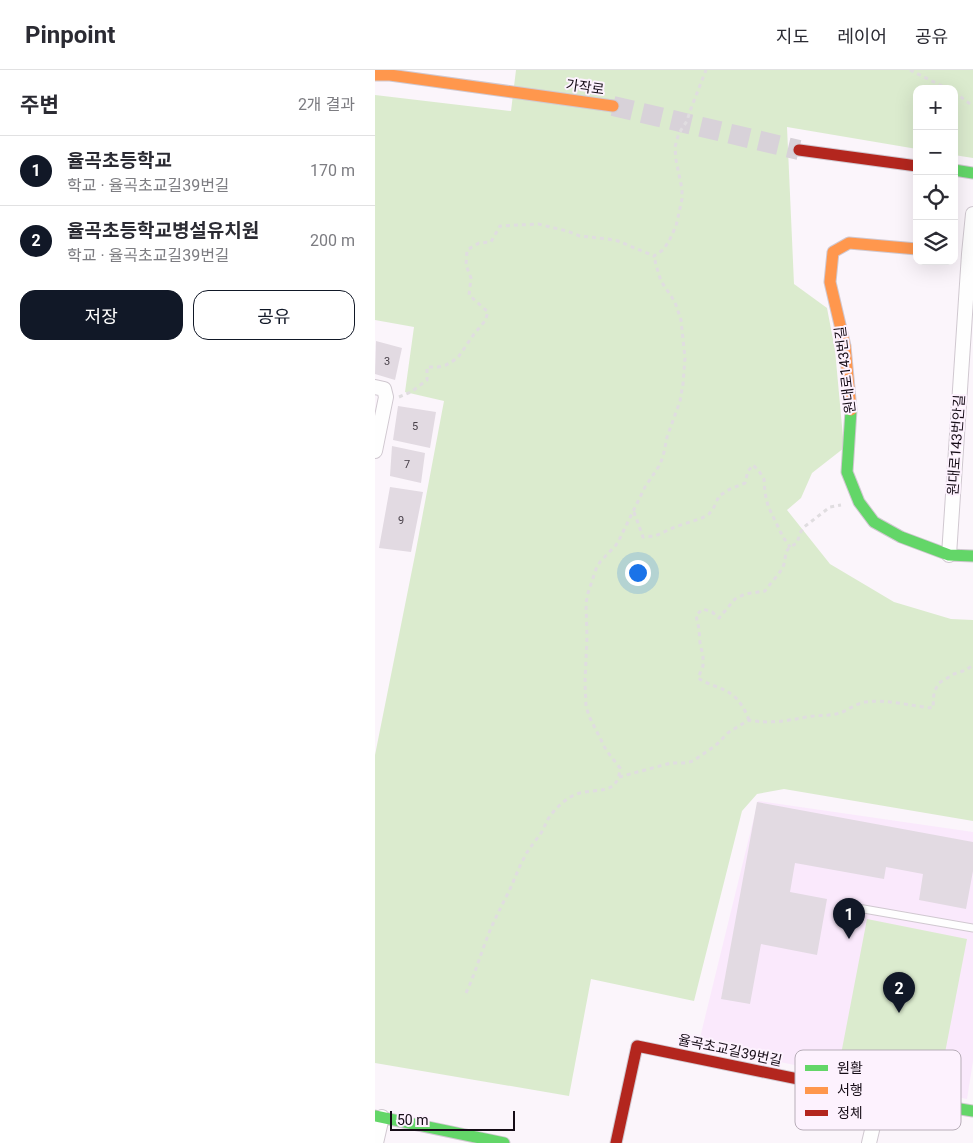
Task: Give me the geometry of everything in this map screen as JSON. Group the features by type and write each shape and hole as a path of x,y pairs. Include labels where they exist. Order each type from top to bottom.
{"street":[{"name":"가작로","path":"375,75 613,106"},
{"path":"799,150 913,165"},
{"path":"958,171 973,173"},
{"name":"원대로143번안길","path":"949,555 973,214"},
{"name":"원대로143번길","path":"913,249 849,243 833,252 830,282 845,346 851,412 847,472 859,502 874,522 901,537 949,555 973,556"},
{"path":"958,253 969,254"},
{"path":"375,387 384,389 386,397 375,451"},
{"name":"율곡초교길39번길","path":"616,1143 637,1046 795,1079"},
{"path":"376,1143 379,1116 504,1143"},
{"path":"869,1143 872,1130"}],"lane":[{"path":"858,908 973,928"}],"path":[{"path":"654,256 663,250 676,226 682,199 682,189 675,147 707,70"},
{"path":"910,70 940,85"},
{"path":"958,95 973,106"},
{"path":"386,397 402,397 427,380 427,366 437,367 453,361 485,322 488,312 469,295 471,278 467,265 467,250 479,243 491,242 500,226 538,224 580,236 618,241 654,256"},
{"path":"466,993 490,930 507,897 522,861 548,820 567,800 575,795 587,791 609,789 616,783 619,777 620,768 606,750 586,706 586,603 596,569 616,545 645,487 659,466 680,401 685,373 684,339 680,315 675,302 661,281 654,256"},
{"path":"633,511 643,537 655,536 709,514 719,496 745,483 748,471 753,465 764,479 768,506 790,547"},
{"path":"749,720 738,700 730,693 706,684 698,678 703,666 703,656 696,615 703,609 712,612 719,618 735,599 745,594 765,591 782,568 785,555 790,547 797,543 804,527 830,507 859,502"},
{"path":"619,777 671,763 693,761 715,746 729,732 749,720 779,722 836,714 866,702 890,702 933,708 934,692 939,683 973,665"}],"shaded area":[{"path":"758,801 973,832 973,1061 967,1099 961,1098 961,1050 795,1050 795,1065 698,1046"}],"green space":[{"path":"516,70 973,70 973,158 958,156 958,85 913,85 913,148 787,127 794,284 827,308 835,350 844,448 812,473 801,498 787,510 830,564 894,602 951,619 973,620 973,821 784,789 757,794 742,811 694,1001 591,979 569,1096 375,1063 375,755 444,401 405,392 414,327 375,320 375,95 511,111"},
{"path":"867,919 967,939 946,1050 842,1050"}],"building":[{"path":"376,341 402,348 395,380 375,374"},
{"path":"398,406 436,412 430,448 393,440"},
{"path":"392,446 425,453 421,483 390,476"},
{"path":"390,487 423,492 411,552 379,548"},
{"path":"757,802 973,842 973,871 966,909 919,900 923,874 886,867 884,879 795,863 790,892 827,899 817,955 761,944 750,1004 721,999"}],"tunnel":[{"path":"613,106 799,150"}],"traffic: fast":[{"path":"958,171 973,173"},
{"path":"851,410 847,472 859,502 874,522 901,537 949,555 973,556"},
{"path":"961,1109 973,1111"},
{"path":"375,1116 504,1143"}],"traffic: slow":[{"path":"375,75 390,75 613,106"},
{"path":"851,410 845,346 830,282 833,252 849,243 913,249"}],"traffic: jam":[{"path":"799,150 913,165"},
{"path":"616,1143 637,1046 795,1078"}],"place":[{"name":"율곡초등학교","path":"849,939"},
{"name":"율곡초등학교병설유치원","path":"899,1013"}]}
